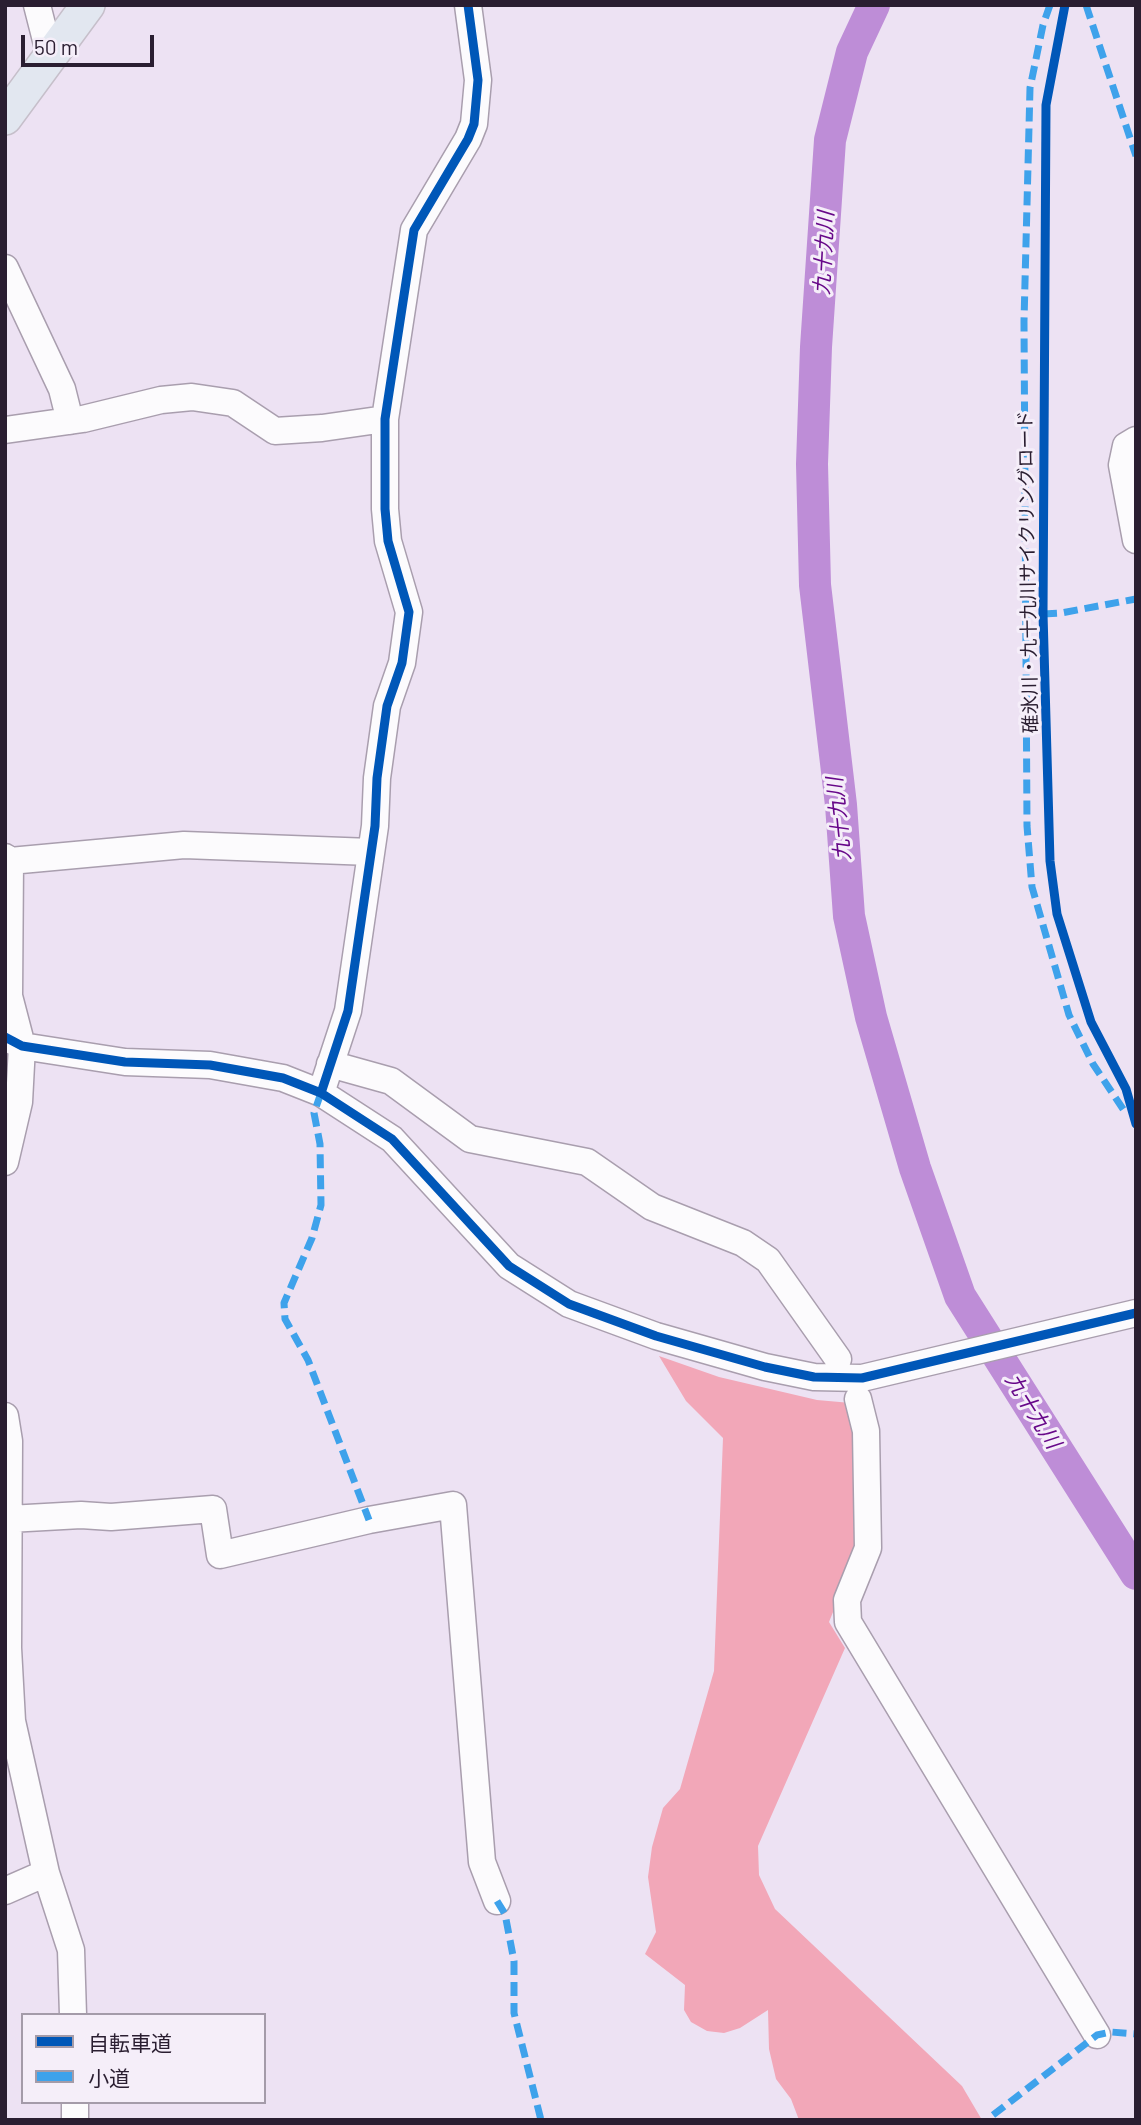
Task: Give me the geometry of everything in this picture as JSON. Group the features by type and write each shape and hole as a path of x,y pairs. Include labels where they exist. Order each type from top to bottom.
{"main road":[{"path":"5,118 88,5"}],"street":[{"path":"37,5 50,56"},
{"path":"321,1093 348,1011 371,852 387,706 402,663 409,612 388,541 385,509 385,419 414,229 468,139 474,124 478,80 468,5"},
{"path":"5,268 62,388 70,421"},
{"path":"5,430 70,421 161,400 192,397 233,403 275,431 322,428 385,419"},
{"path":"1136,440 1126,446 1122,465 1136,540"},
{"path":"5,1162 19,1102 9,996 8,859 184,845 371,852"},
{"path":"14,1042 125,1062 210,1065 283,1078 321,1093 392,1139 509,1266 569,1304 656,1336 814,1377 862,1378 944,1361 1136,1312"},
{"path":"330,1064 391,1081 470,1139 587,1161 652,1207 751,1247 768,1260 838,1359"},
{"path":"858,1399 866,1431 868,1548 847,1600 848,1622 1097,2035"},
{"path":"5,1416 9,1441 8,1648 12,1721 46,1873 71,1950 73,2013"},
{"path":"9,1519 80,1515 111,1517 213,1509 220,1555 369,1520 453,1505 482,1862 497,1901"},
{"path":"5,1891 46,1873"}],"shaded area":[{"path":"659,1356 719,1377 817,1400 851,1403 860,1545 829,1622 845,1648 758,1846 759,1875 775,1909 962,2086 982,2120 799,2120 791,2099 776,2079 769,2049 768,2010 740,2028 724,2033 707,2031 691,2022 684,2010 685,1985 645,1954 656,1932 648,1877 652,1847 663,1808 680,1789 714,1671 723,1438 686,1401"}],"waterway":[{"name":"九十九川","path":"874,5 852,52 830,140 816,347 812,464 815,585 841,805 849,916 871,1017 915,1168 960,1296 1136,1574"}],"marked path":[{"path":"1050,5 1043,25 1030,88 1024,321 1027,826 1032,887 1069,1015 1093,1064 1127,1115"},
{"path":"1086,5 1136,156"},
{"path":"1043,614 1136,599"},
{"path":"321,1093 314,1113 320,1144 321,1205 312,1238 284,1303 285,1319 308,1360 369,1520"},
{"path":"497,1901 505,1914 514,1961 514,2013 541,2120"},
{"path":"993,2115 1097,2035 1111,2032 1136,2034"}],"cycle path":[{"path":"321,1093 348,1011 375,826 377,778 387,706 402,663 409,612 388,541 385,509 385,419 414,230 468,139 474,124 478,80 468,5"},
{"name":"碓氷川・九十九川サイクリングロード","path":"1065,5 1046,105 1043,614 1050,861 1057,914 1091,1022 1126,1089 1136,1124"},
{"path":"5,1037 22,1046 125,1062 210,1065 283,1078 321,1093 392,1139 509,1266 569,1304 656,1336 765,1367 814,1377 862,1378 1136,1313"}]}
